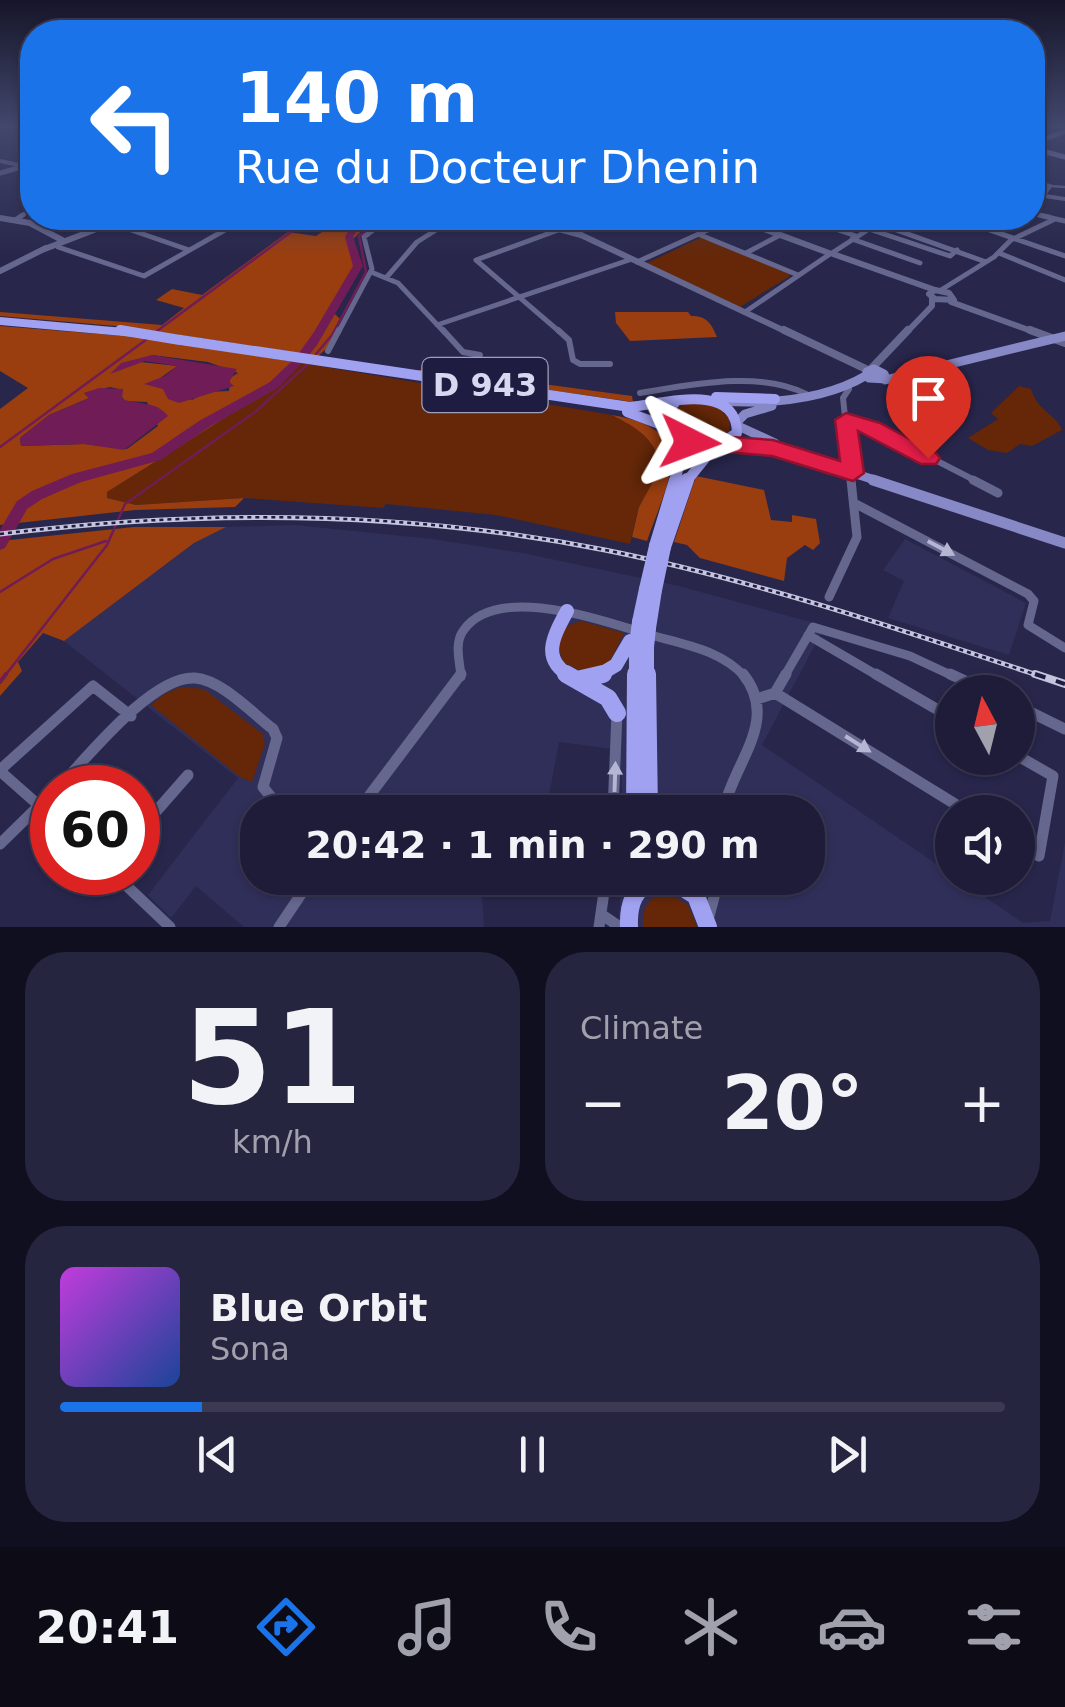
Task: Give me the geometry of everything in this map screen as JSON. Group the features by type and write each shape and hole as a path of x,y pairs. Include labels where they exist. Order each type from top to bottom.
{"main road":[{"name":"D 943","path":"0,321 174,339 612,405 675,403"},
{"name":"D 943","path":"174,339 613,408 654,421 674,436"},
{"path":"635,795 638,644 679,474 667,412 675,403 688,398 742,404 806,394 851,384 881,372 1065,339"},
{"path":"660,546 688,477 720,444 732,439 738,424 752,411 849,389 881,372"},
{"path":"658,406 692,395 743,401 775,399"},
{"path":"712,400 726,407 738,424 763,439 1065,541"},
{"path":"654,421 674,436 698,444 773,448 852,470"},
{"path":"567,611 550,642 550,656 561,672 607,697 617,712"},
{"path":"576,680 607,676 638,644"},
{"path":"638,644 648,795"},
{"path":"629,927 634,895"},
{"path":"692,895 702,904 708,923"}],"street":[{"path":"1046,191 1065,187"},
{"path":"1046,191 1065,197"},
{"path":"1060,220 1065,213"},
{"path":"15,220 20,216"},
{"path":"0,218 20,223"},
{"path":"35,230 144,276 225,230"},
{"path":"0,270 93,230"},
{"path":"131,230 189,250"},
{"path":"328,351 370,272 364,237 374,230"},
{"path":"386,278 417,242 436,230"},
{"path":"552,230 476,260 569,340 572,360 580,364 610,364"},
{"path":"566,230 881,372 934,296"},
{"path":"574,232 581,230"},
{"path":"437,325 634,260 707,230"},
{"path":"766,230 1054,338"},
{"path":"834,230 920,263"},
{"path":"745,312 866,230"},
{"path":"875,230 950,256 957,250"},
{"path":"898,230 986,262"},
{"path":"996,230 1065,256"},
{"path":"934,296 950,296 1016,238 1036,230"},
{"path":"698,234 798,275"},
{"path":"746,253 780,235"},
{"path":"1000,253 1065,280"},
{"path":"370,272 398,283 463,352 480,355"},
{"path":"640,392 716,384 785,384 806,394"},
{"path":"829,597 854,551 857,537 843,398 849,389"},
{"path":"846,420 873,428 998,494"},
{"path":"854,502 1028,594 1034,601 1028,625 1065,648"},
{"path":"370,795 461,678 458,640 465,628 474,620 514,608 567,611 718,656 743,675 757,699 758,724 726,795"},
{"path":"757,699 775,692 810,631"},
{"path":"810,631 897,650 951,675"},
{"path":"810,631 935,708"},
{"path":"81,765 159,691 182,679 207,682 273,729 277,738 260,790 262,795"},
{"path":"30,797 0,771 93,686 131,716"},
{"path":"775,692 941,795"},
{"path":"614,795 617,712"},
{"path":"1035,714 1065,728"},
{"path":"1035,766 1053,776 1039,856 1035,854"},
{"path":"160,807 188,775"},
{"path":"0,844 30,816"},
{"path":"136,895 170,927"},
{"path":"279,927 301,895"},
{"path":"604,895 600,921 620,927"},
{"path":"708,923 715,895"}],"shaded area":[{"path":"325,230 362,230 352,240 354,279 334,313 341,320 318,356 127,327 0,316 0,312 162,325 184,308 156,300 172,289 202,295 288,232 316,236"},
{"path":"702,237 790,276 740,307 647,263"},
{"path":"615,312 688,312 708,321 717,337 630,341 616,323"},
{"path":"0,326 137,337 301,363 284,381 107,492 107,498 136,505 244,498 235,507 135,510 0,525 0,409 28,388 0,371","holes":["152,355 208,362 238,373 230,378 229,391 206,392 192,400 163,389 156,381 177,366 140,362","110,387 123,390 121,396 125,401 147,402 158,426 127,449 84,444 21,446 20,438 49,415 89,398 84,393"]},
{"path":"152,355 237,369 229,382 234,386 179,403 168,399 163,389 144,384 165,376 177,366 145,361 110,374 121,363"},
{"path":"301,363 612,415 649,441 661,467 639,507 630,544 496,515 386,504 383,508 244,498 136,505 107,498 107,492 284,381"},
{"path":"424,368 632,396 633,402 418,371"},
{"path":"1019,386 1031,389 1062,430 1032,446 1020,444 1007,453 988,450 968,438 998,419 991,413"},
{"path":"99,388 123,389 122,399 153,406 168,416 124,450 84,444 21,446 20,438 49,415 89,398 84,393"},
{"path":"702,402 719,408 730,420 729,432 713,440 697,439 672,418 684,403"},
{"path":"612,415 640,422 658,432 668,445 669,478 647,541 632,537 639,507 661,467 644,435"},
{"path":"696,476 764,490 771,520 792,522 792,515 816,519 820,543 813,550 805,545 787,558 784,581 700,558 687,545 674,542"},
{"path":"295,525 523,553 679,586 825,626 762,745 935,863 935,895 982,895 1023,923 1050,921 1065,842 1065,927 618,927 621,895 825,895 825,795 622,795 620,750 559,742 549,795 240,795 240,895 482,895 484,927 287,927 280,921 276,927 244,927 196,886 171,918 148,895 160,895 160,879 238,778 64,641 194,543 226,527"},
{"path":"134,527 226,527 194,543 64,641 43,633 18,662 22,671 0,696 0,541"},
{"path":"905,539 1026,603 1009,655 888,618 904,581 883,570"},
{"path":"581,621 624,633 607,667 582,672 563,662 557,642 567,626"},
{"path":"181,687 204,689 263,734 265,744 252,782 240,777 151,705"},
{"path":"671,895 688,905 697,927 643,927 647,905 655,897"}],"waterway":[{"path":"157,331 294,230"},
{"path":"305,353 358,266 349,237 353,230"},
{"path":"316,354 332,335 366,272 359,236 368,230"},
{"path":"0,447 147,339"},
{"path":"0,544 22,505 37,495 77,478 156,457 204,424 274,385 295,364"},
{"path":"4,677 107,545 125,504 255,412 307,365"},
{"path":"0,592 53,559 106,541"},
{"path":"0,682 6,674"}],"railway":[{"path":"0,534 152,520 303,518 454,527 530,537 661,562 771,591 1043,677"},
{"path":"1035,674 1065,684"}],"route":[{"path":"690,442 773,448 853,473 846,420 873,428 928,458"}]}
